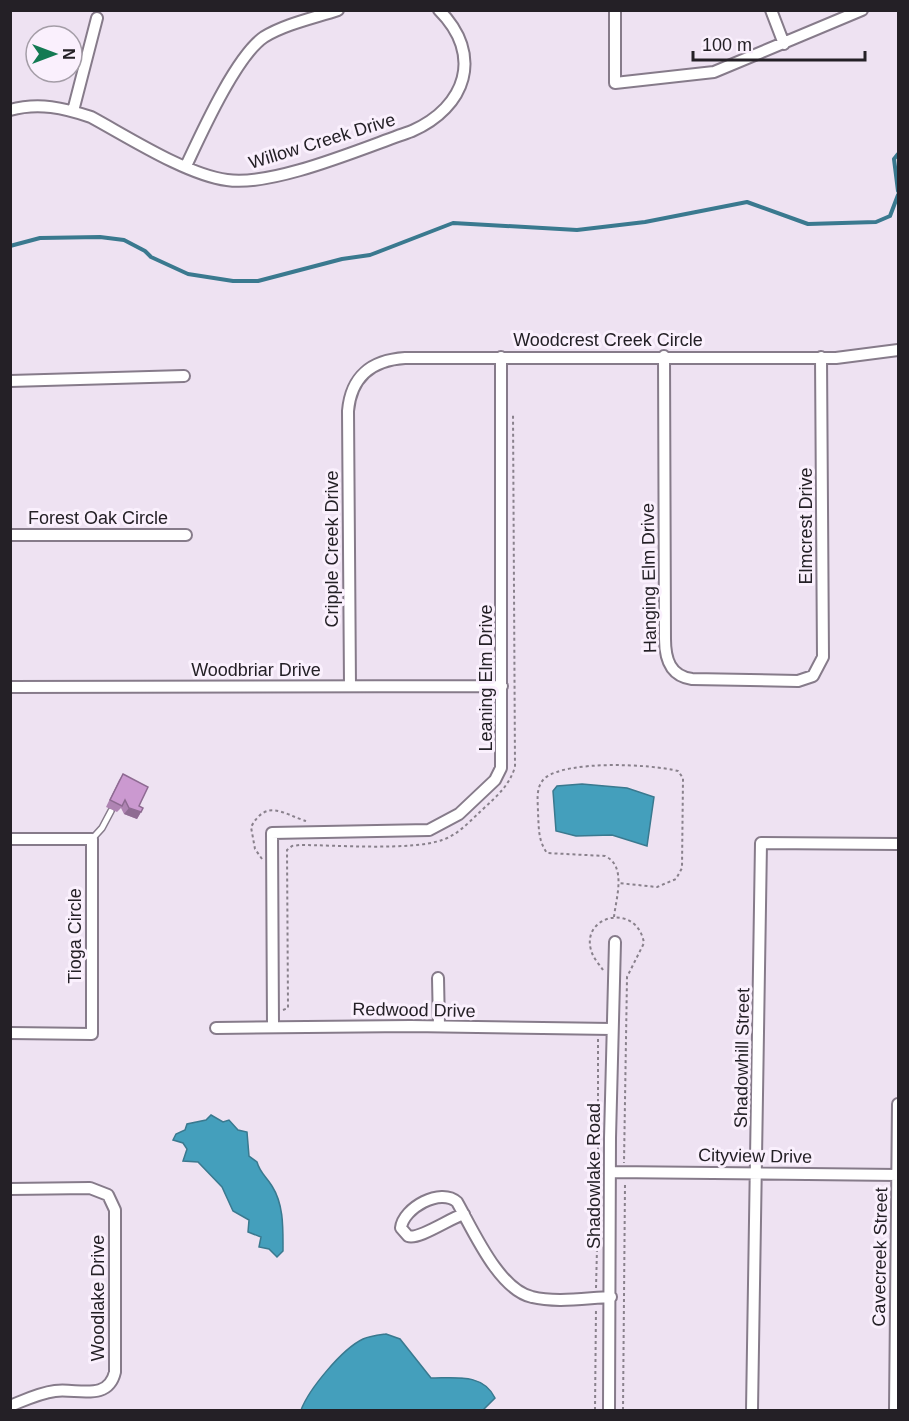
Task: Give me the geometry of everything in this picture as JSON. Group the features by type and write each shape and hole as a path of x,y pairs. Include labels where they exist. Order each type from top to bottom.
{"street":[{"path":"186,166 239,66 255,45 272,33 338,10"},
{"name":"Willow Creek Drive","path":"10,110 36,106 73,111 90,117 186,166 228,180 265,179 412,131 432,122 451,105 462,80 463,51 455,27 439,10"},
{"path":"615,10 615,83 714,72 862,10"},
{"path":"771,10 784,44"},
{"path":"73,111 97,18"},
{"name":"Woodcrest Creek Circle","path":"348,411 354,385 365,371 380,362 405,358 821,357 860,356 898,350"},
{"name":"Hanging Elm Drive","path":"664,356 664,639 669,666 680,675 692,679 798,681"},
{"name":"Leaning Elm Drive","path":"273,1026 272,833 420,832 448,822 459,814 500,773 503,761 501,357"},
{"name":"Elmcrest Drive","path":"798,681 813,676 823,657 821,357"},
{"path":"10,381 184,376"},
{"name":"Cripple Creek Drive","path":"348,411 350,686"},
{"name":"Forest Oak Circle","path":"10,535 186,535"},
{"name":"Woodbriar Drive","path":"10,687 502,686"},
{"path":"10,839 92,839"},
{"name":"Tioga Circle","path":"10,1034 92,1034 92,839"},
{"name":"Shadowhill Street","path":"752,1410 761,843 898,844"},
{"name":"Shadowlake Road","path":"609,1410 612,1029 615,942"},
{"path":"438,978 439,1026"},
{"name":"Redwood Drive","path":"216,1028 439,1026 612,1029"},
{"name":"Cavecreek Street","path":"895,1410 898,1104"},
{"name":"Cityview Drive","path":"611,1172 898,1175"},
{"name":"Woodlake Drive","path":"10,1189 97,1190 111,1199 115,1214 115,1372 111,1382 98,1392 48,1392 10,1406"},
{"path":"464,1214 413,1238 403,1233 401,1228 403,1218 408,1213 442,1195 453,1198 464,1214 503,1278 518,1292 534,1298 611,1297"}],"lane":[{"path":"92,839 102,828 111,811"}],"path":[{"name":"Leaning Elm Drive","path":"288,1008 287,850 300,844 415,844 444,840 458,832 503,791 511,779 515,767 513,413"},
{"path":"614,917 619,873 611,859 605,856 547,853 540,843 538,788 545,778 583,766 662,767 678,771 683,778 682,868 676,879 657,887 618,883"},
{"path":"263,861 255,849 251,836 251,827 256,818 273,809 306,821"}],"water":[{"path":"582,784 627,788 654,797 647,846 612,835 576,836 556,831 553,791 557,786"},
{"path":"211,1115 223,1122 229,1120 238,1130 247,1132 249,1156 257,1162 276,1193 281,1209 283,1234 283,1251 277,1257 269,1249 259,1247 261,1237 248,1232 249,1220 233,1211 222,1187 198,1162 183,1161 187,1149 183,1143 173,1140 176,1134 185,1130 187,1124 206,1120"},
{"path":"386,1334 400,1339 431,1378 459,1378 476,1381 490,1390 495,1398 483,1410 301,1410 319,1381 346,1351 363,1339"}],"building":[{"path":"123,774 148,787 139,806 143,808 141,812 129,808 125,800 122,806 110,800"}],"waterway":[{"path":"898,154 894,159 898,191"},
{"path":"10,246 40,238 100,237 124,240 145,251 151,257 188,274 233,281 258,281 342,259 370,255 453,223 577,230 645,222 747,202 808,224 876,222 890,216 898,195"}]}
